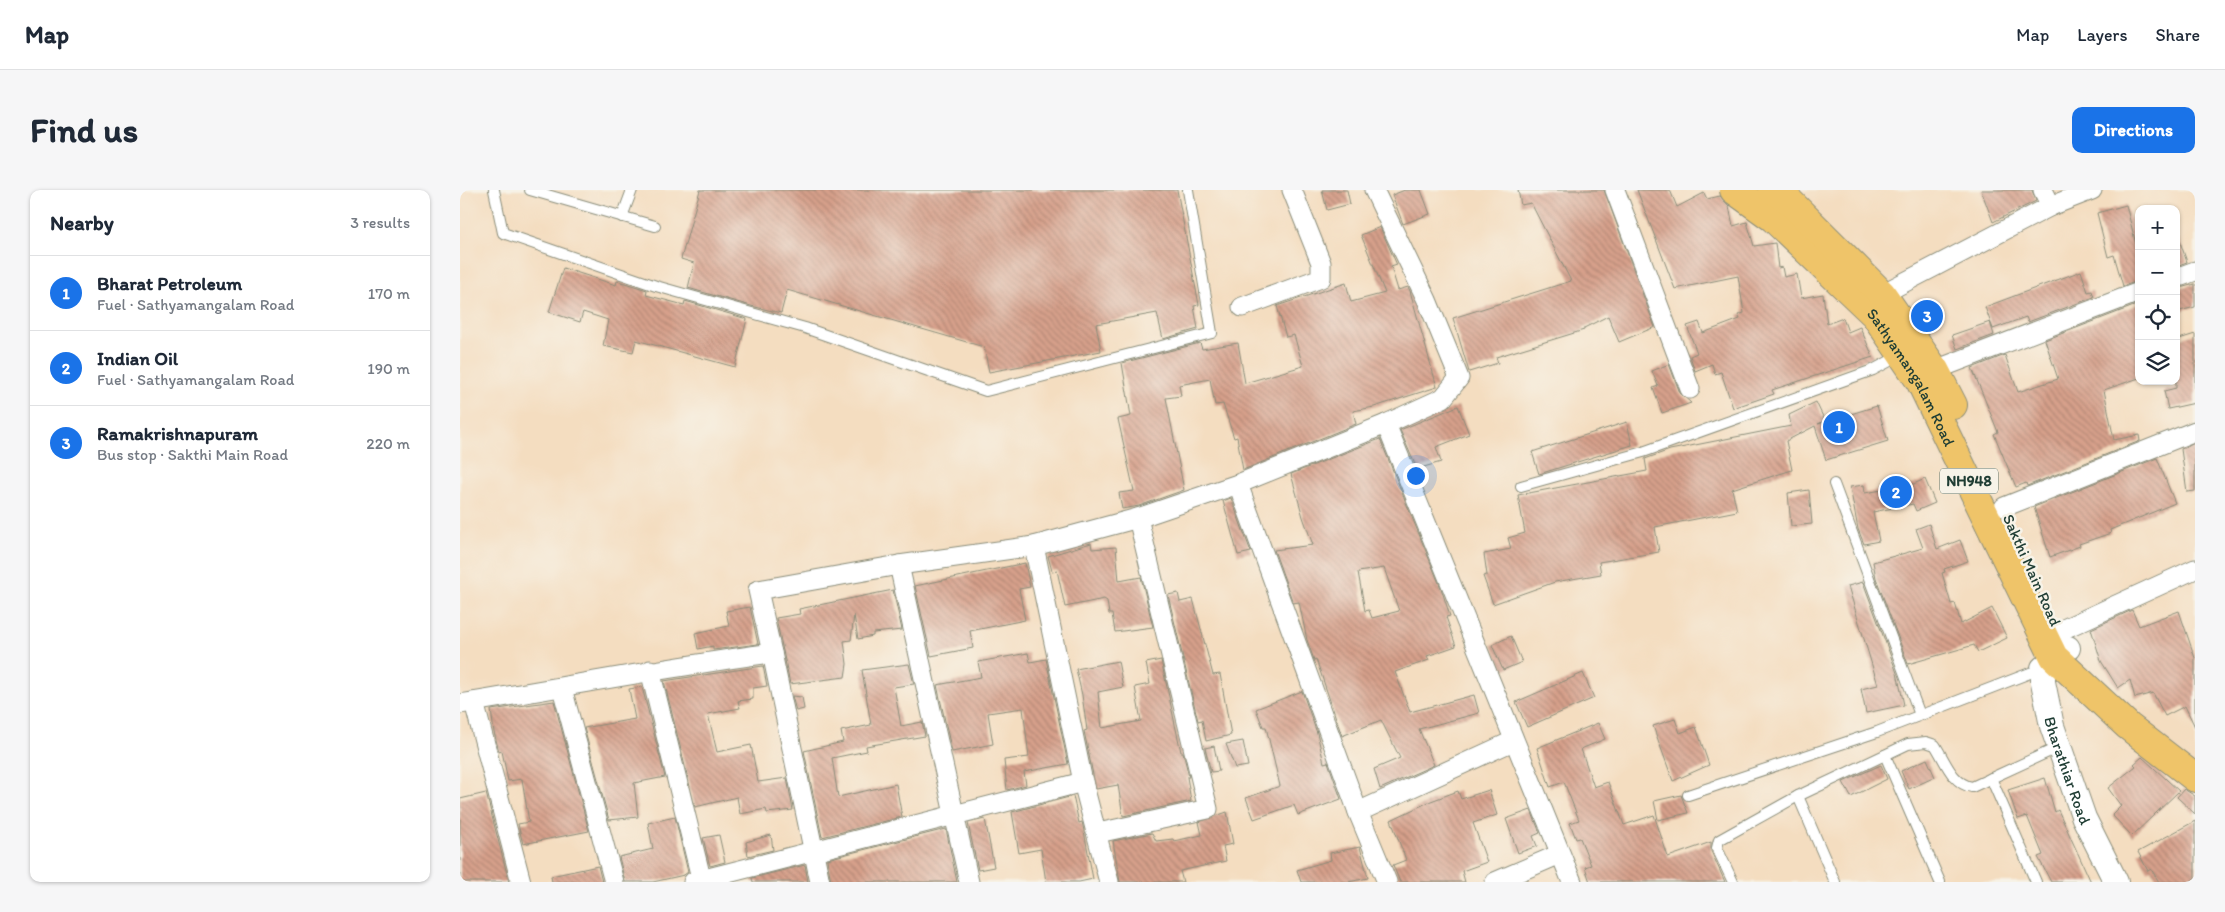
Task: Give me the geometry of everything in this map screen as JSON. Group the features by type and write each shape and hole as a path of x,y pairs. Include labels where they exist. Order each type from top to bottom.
{"highway":[{"name":"Sathyamangalam Road","path":"1734,190 1773,218 1875,315 1920,381 2054,648 2128,726 2195,778"},
{"name":"Sakthi Main Road","path":"1772,190 1787,199 1882,294 1935,370 2004,507 2054,648 2195,762"}],"street":[{"path":"1242,307 1320,278 1322,263 1292,190"},
{"path":"820,882 758,590 899,565 1034,546 1138,518 1238,484 1386,424 1443,398 1459,378 1427,300 1374,190"},
{"path":"1615,190 1690,389"},
{"path":"1882,294 2047,198 2092,190"},
{"path":"2180,276 2195,270"},
{"path":"1935,370 2135,294"},
{"path":"1386,424 1572,882"},
{"path":"2004,507 2195,431"},
{"path":"1238,484 1384,881"},
{"path":"1098,833 1208,809 1138,518"},
{"path":"1034,546 1083,782 1098,833 1109,882"},
{"path":"899,565 968,882"},
{"path":"2054,648 2195,569"},
{"name":"Bharathiar Road","path":"2054,648 2043,682 2052,726 2084,818 2116,882"},
{"path":"521,882 467,703 562,688 650,670 772,653"},
{"path":"650,670 699,881 1083,782"},
{"path":"562,688 614,882"},
{"path":"1358,812 1514,741"},
{"path":"1496,882 1560,854"}],"lane":[{"path":"494,190 503,233 656,286 805,328 986,391 1212,333 1188,190"},
{"path":"530,190 655,226"},
{"path":"622,217 632,190"},
{"path":"1522,486 1643,452 1873,370 1902,355"},
{"path":"1834,484 1920,715"},
{"path":"1688,795 1920,715 2054,648"},
{"path":"1733,882 1717,848 1719,840 1798,796 1908,744 1926,742 1935,745 1955,778 1963,786 1972,787 2059,747"},
{"path":"1885,755 1940,882"},
{"path":"1991,778 2036,882"},
{"path":"1798,796 1835,882"}],"building":[{"path":"700,190 1177,190 1199,305 1194,306 1198,329 1163,339 1157,313 1096,324 1101,351 989,372 984,347 787,290 781,313 751,306 688,288 694,263 681,259"},
{"path":"1322,190 1347,190 1350,204 1327,210"},
{"path":"1405,190 1421,190 1430,214 1403,224 1392,195"},
{"path":"1518,190 1604,190 1655,327 1619,342 1608,316 1584,328 1584,330 1496,357 1498,363 1469,372 1453,318 1571,281 1531,203 1521,205"},
{"path":"1637,190 1670,190 1677,207 1704,193 1707,199 1720,196 1729,206 1733,226 1747,222 1754,246 1775,243 1778,268 1782,267 1784,277 1797,274 1801,298 1823,294 1827,324 1843,318 1848,332 1860,327 1873,357 1772,390 1774,394 1733,408 1721,372 1715,374 1712,364 1695,371 1690,356 1697,353 1687,326 1699,322 1703,333 1740,319 1738,315 1744,313 1738,276 1675,289"},
{"path":"1981,190 2032,190 2036,201 1993,222"},
{"path":"2126,205 2135,240 2135,282 2123,286 2114,255 2108,257 2097,213"},
{"path":"1380,227 1397,265 1391,267 1398,290 1408,287 1410,291 1437,387 1374,407 1353,411 1356,424 1243,470 1237,437 1234,438 1223,404 1215,405 1210,379 1179,385 1181,396 1166,398 1184,490 1139,506 1122,509 1119,493 1134,491 1118,419 1131,416 1122,363 1200,343 1202,349 1238,343 1245,383 1303,366 1294,335 1286,337 1277,306 1346,283 1351,302 1385,293 1361,235"},
{"path":"2180,242 2187,262 2180,265"},
{"path":"563,268 616,285 617,281 647,290 646,295 684,305 685,301 747,319 735,367 636,340 633,352 603,346 608,320 583,312 580,322 549,312"},
{"path":"2081,271 2088,292 2092,291 2094,297 2028,322 2026,317 1993,329 1985,307"},
{"path":"2195,284 2195,307 2180,311 2180,288"},
{"path":"2135,306 2135,379 2104,390 2114,440 2139,435 2140,441 2027,486 2026,483 2016,487 1994,434 1998,432 1972,368 2005,355 2018,392 2058,379 2045,340"},
{"path":"1990,322 1994,335 1957,349 1952,335"},
{"path":"2195,334 2195,403 2168,409 2164,391 2180,385 2180,339"},
{"path":"1669,364 1680,393 1691,403 1662,413 1653,388 1658,386 1652,371"},
{"path":"1816,402 1825,421 1818,424 1877,406 1888,441 1826,460 1815,426 1786,441 1792,470 1732,489 1737,511 1655,527 1659,552 1599,562 1601,574 1555,582 1493,604 1483,576 1487,575 1484,554 1511,549 1508,538 1525,533 1518,495 1647,471 1645,459 1670,450 1791,426 1789,415"},
{"path":"1458,406 1469,434 1436,447 1441,462 1417,469 1400,430"},
{"path":"1627,422 1632,445 1539,474 1532,452"},
{"path":"1380,439 1441,588 1450,616 1446,617 1456,646 1427,656 1429,660 1395,672 1410,712 1474,695 1479,713 1419,729 1434,765 1380,789 1374,769 1400,758 1381,720 1342,736 1316,659 1314,660 1307,640 1299,602 1293,603 1274,550 1313,545 1291,474","holes":["1384,568 1399,611 1372,618 1369,610 1365,611 1358,572"]},
{"path":"2195,443 2195,491 2187,492 2181,449"},
{"path":"2157,458 2175,503 2110,530 2111,533 2050,557 2034,507"},
{"path":"1925,479 1935,503 1916,511 1913,504 1873,512 1879,541 1864,544 1858,529 1850,487 1864,485 1865,493 1893,488 1893,493"},
{"path":"1809,490 1812,524 1791,526 1788,493"},
{"path":"1231,498 1251,552 1238,555 1223,501"},
{"path":"1929,524 1937,549 1960,540 1968,561 1944,569 1945,572 1942,573 1951,604 1955,603 1961,624 1992,608 2007,638 1978,652 1974,645 1908,664 1876,578 1873,562 1923,548 1916,529"},
{"path":"1091,543 1092,549 1116,547 1119,581 1141,577 1153,627 1115,632 1112,614 1109,614 1107,601 1104,599 1065,607 1057,570 1052,571 1048,556"},
{"path":"1025,563 1030,587 1019,589 1025,620 970,631 973,648 931,656 915,586"},
{"path":"1863,582 1897,673 1904,705 1866,713 1861,689 1878,685 1848,586"},
{"path":"893,590 902,630 873,633 873,636 858,639 854,615 851,640 844,641 847,664 845,677 790,684 776,618 800,614 799,609"},
{"path":"1178,593 1180,602 1193,599 1213,675 1220,674 1231,735 1206,741 1202,720 1198,721 1168,595"},
{"path":"750,607 758,644 713,650 713,646 698,649 695,633 729,626 726,611"},
{"path":"2132,610 2139,626 2179,611 2195,658 2195,727 2185,706 2165,716 2153,693 2135,698 2130,680 2118,688 2101,661 2091,629"},
{"path":"1511,636 1522,662 1503,670 1492,645"},
{"path":"1028,653 1030,662 1046,659 1068,764 1024,772 1026,785 1007,790 1004,760 1029,757 1023,708 988,713 993,744 952,752 937,685 981,677 978,662"},
{"path":"1161,660 1181,752 1183,752 1189,777 1187,777 1191,801 1123,816 1118,785 1096,789 1084,731 1087,730 1076,669 1118,661 1123,687 1098,692 1102,728 1141,721 1135,687 1150,684 1146,663"},
{"path":"909,664 914,684 894,687 901,726 922,722 925,736 866,746 867,751 832,758 838,797 896,784 902,817 822,837 804,751 843,742 841,731 871,725 862,670"},
{"path":"763,666 767,686 753,688 753,699 738,701 740,708 708,714 717,752 751,745 758,782 787,778 793,810 767,813 766,809 740,814 737,797 695,807 664,681"},
{"path":"1583,673 1594,698 1527,727 1516,702"},
{"path":"642,687 665,777 634,783 638,817 609,820 584,728 635,719 629,689"},
{"path":"1302,691 1317,733 1324,763 1328,762 1341,799 1298,815 1294,805 1254,819 1246,798 1280,786 1266,727 1263,727 1256,709"},
{"path":"792,696 802,697 804,709 796,711"},
{"path":"554,701 589,831 523,844 518,824 529,822 522,779 508,781 502,751 499,752 494,732 491,710"},
{"path":"1675,719 1680,733 1696,727 1709,765 1673,781 1653,726"},
{"path":"1598,723 1605,739 1581,749 1594,787 1608,782 1624,825 1654,815 1668,857 1711,842 1711,851 1725,882 1590,882 1585,867 1591,865 1580,838 1576,839 1570,823 1579,820 1564,782 1550,787 1537,748"},
{"path":"1243,741 1248,766 1235,768 1226,744"},
{"path":"1214,746 1219,771 1211,772 1205,748"},
{"path":"2142,757 2179,791 2132,836 2112,815 2121,806 2108,788 2136,766 2134,764"},
{"path":"1927,759 1935,777 1909,789 1901,771"},
{"path":"1881,765 1887,779 1851,797 1843,782"},
{"path":"2045,778 2055,812 2058,810 2091,882 2051,882 2038,857 2043,855 2027,816 2018,819 2008,790"},
{"path":"2184,789 2195,796 2195,814 2177,797"},
{"path":"1489,790 1497,815 1473,823 1487,862 1462,871 1465,882 1400,882 1393,865 1406,860 1391,820 1431,801 1458,791 1461,799"},
{"path":"486,793 509,882 460,882 460,799"},
{"path":"1681,795 1688,813 1658,820 1654,801"},
{"path":"1073,796 1079,823 1082,822 1083,826 1093,879 1079,882 1046,882 1041,849 1019,853 1012,812"},
{"path":"1531,810 1540,833 1533,836 1537,846 1518,853 1506,819"},
{"path":"1227,812 1233,844 1223,846 1226,861 1180,871 1183,882 1120,882 1113,841 1152,833 1156,841 1173,839 1174,841 1202,835 1199,822"},
{"path":"675,817 688,872 684,875 653,882 625,882 619,857 653,849 648,823"},
{"path":"985,819 994,867 978,870 968,823"},
{"path":"2195,821 2195,878 2190,882 2159,882 2151,869 2148,871 2138,852"},
{"path":"946,829 957,882 831,882 827,859"},
{"path":"719,835 725,862 710,866 703,838"},
{"path":"771,835 773,850 748,856 746,842"},
{"path":"1360,847 1368,878 1348,882 1301,882 1297,870 1331,860 1330,853"},
{"path":"805,865 808,882 753,882 752,878"},
{"path":"598,866 602,882 552,882 551,876"}],"place":[{"name":"Ramakrishnapuram","path":"1927,316"},
{"name":"Bharat Petroleum","path":"1839,427"},
{"name":"Indian Oil","path":"1896,492"}]}
